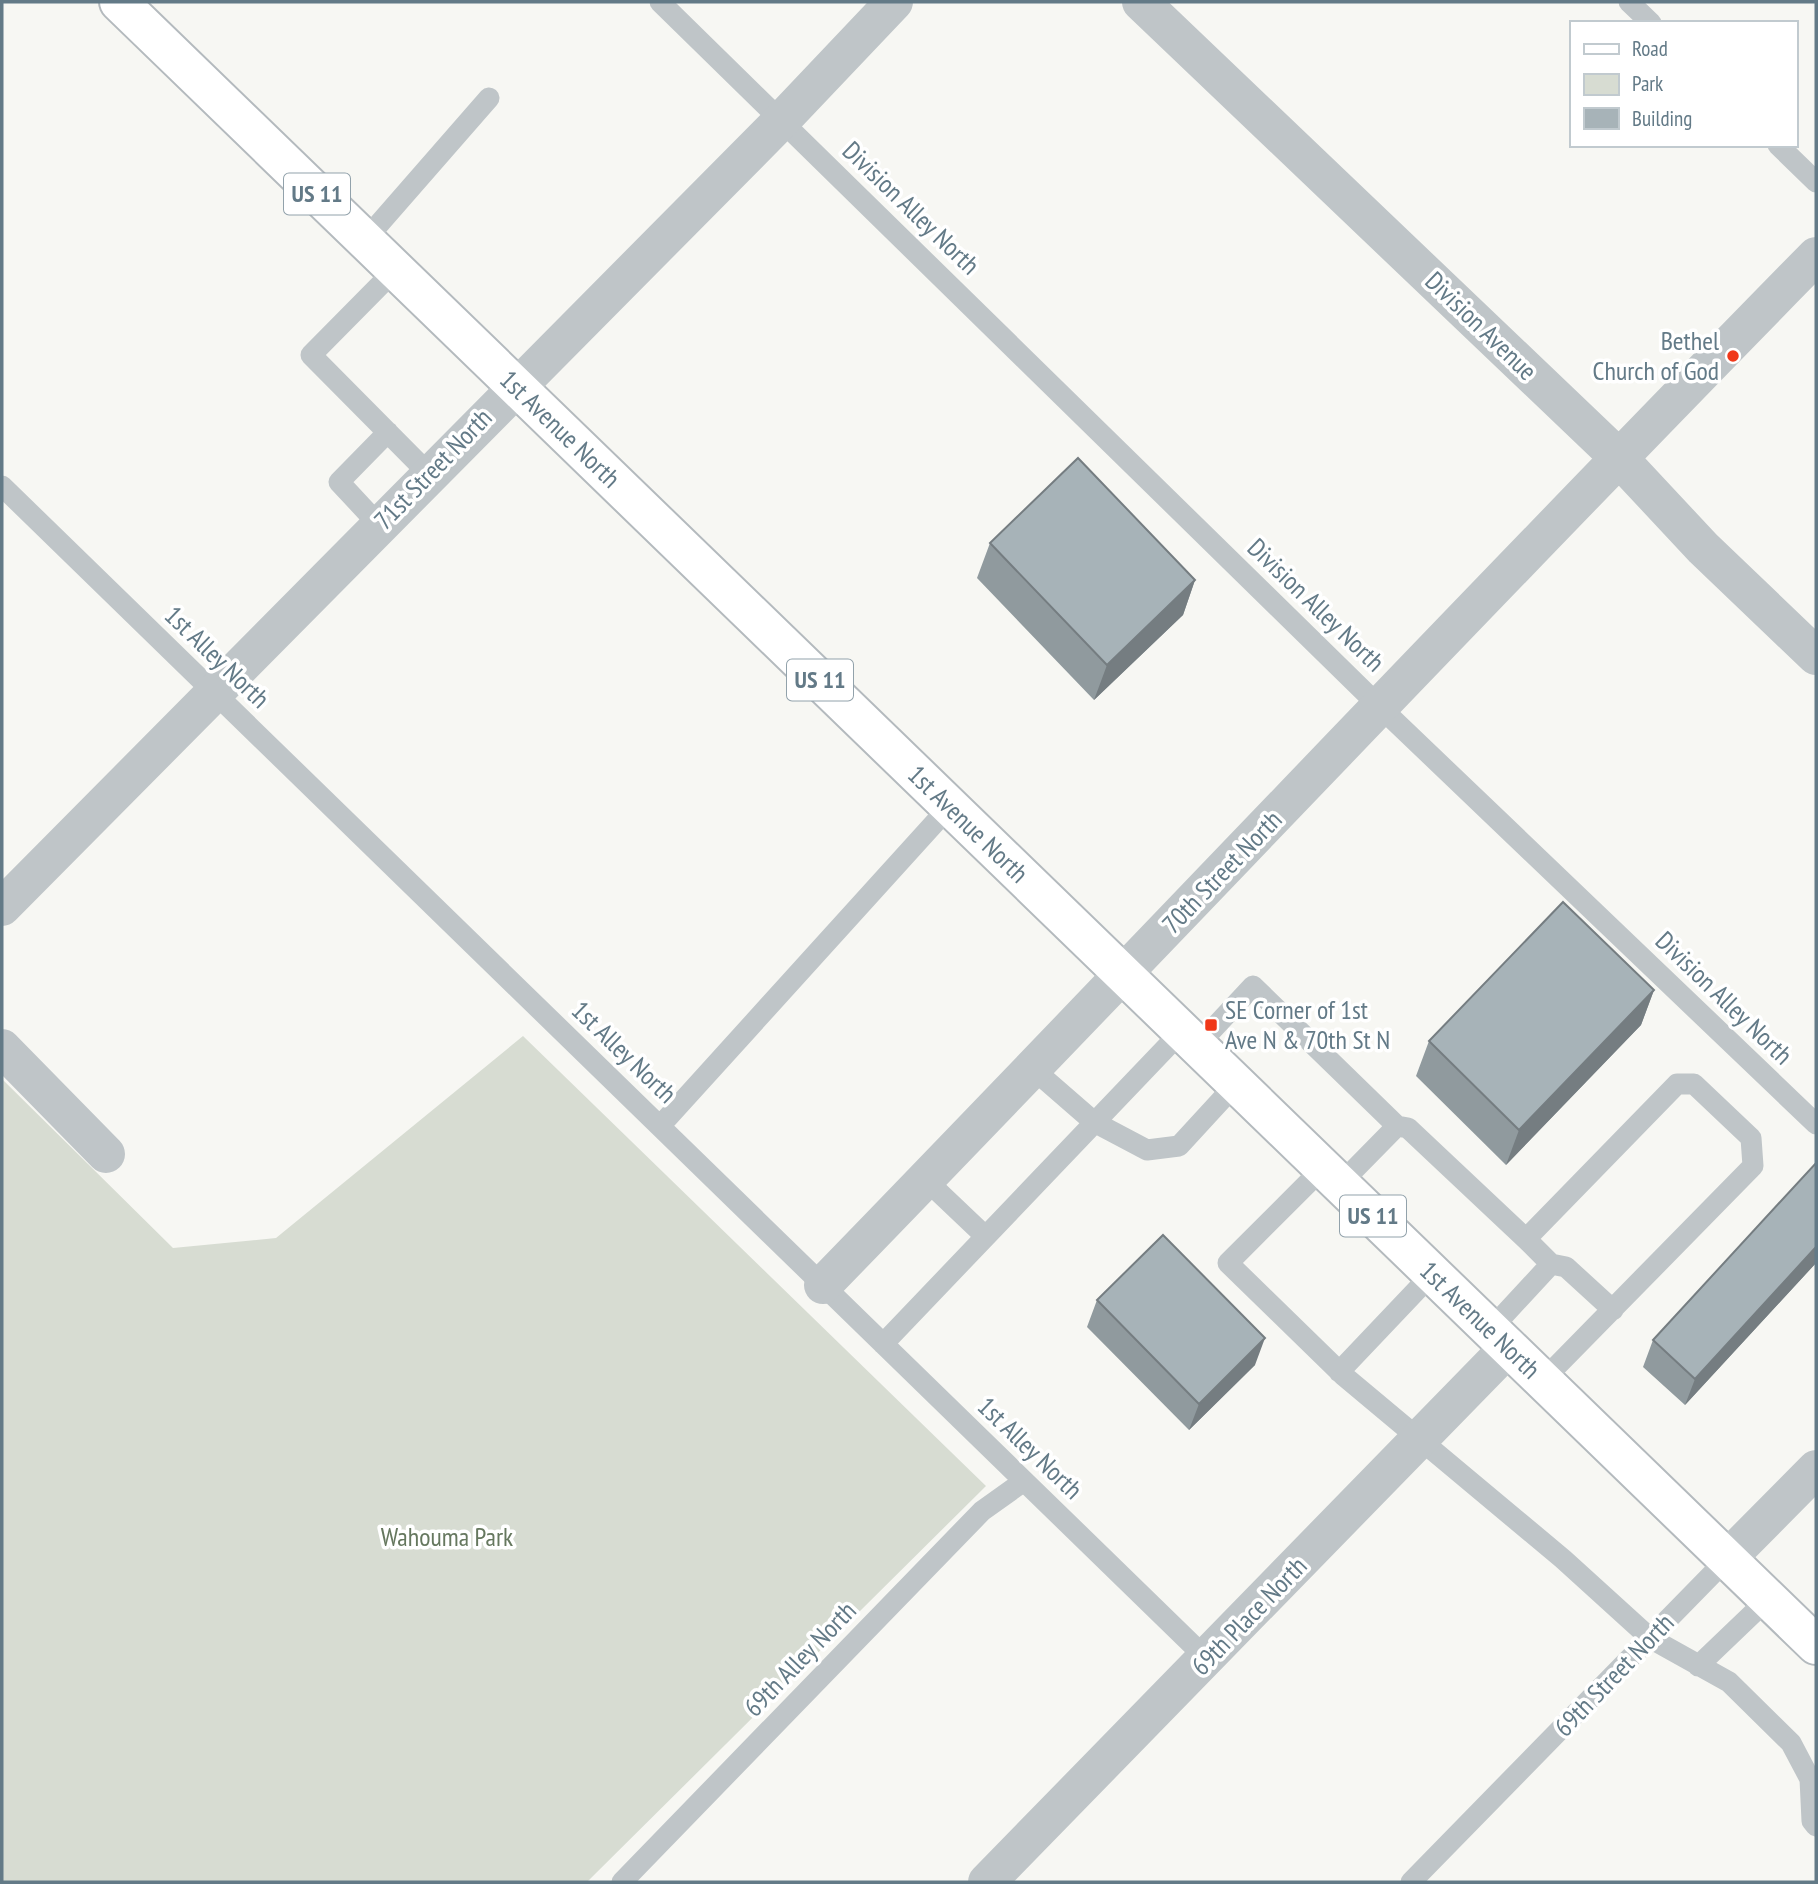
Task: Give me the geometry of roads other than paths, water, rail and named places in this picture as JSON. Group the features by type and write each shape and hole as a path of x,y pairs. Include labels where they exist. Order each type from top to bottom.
{"main road":[{"name":"1st Avenue North","path":"119,2 1816,1645"}],"street":[{"name":"71st Street North","path":"2,907 515,386 782,120 894,2"},
{"name":"Division Avenue","path":"1141,2 1618,457 1703,548 1816,656"},
{"name":"70th Street North","path":"822,1285 1124,975 1618,457 1816,256"},
{"path":"3,1050 106,1154"},
{"name":"69th Place North","path":"987,1882 1420,1439 1499,1338"},
{"name":"69th Street North","path":"1727,1559 1816,1469"}],"lane":[{"name":"Division Alley North","path":"660,2 1380,706 1816,1124"},
{"path":"1629,2 1649,21"},
{"path":"365,240 489,98"},
{"path":"1780,147 1816,182"},
{"path":"395,270 311,355 429,474"},
{"path":"379,525 339,482 388,432"},
{"name":"1st Alley North","path":"2,486 1207,1659"},
{"path":"660,1126 950,806"},
{"path":"883,1344 1094,1122 1253,986 1397,1126 1408,1128 1551,1264 1566,1267 1613,1310"},
{"path":"1032,1069 1094,1122 1147,1150 1179,1146 1236,1084"},
{"path":"1526,1239 1677,1084 1694,1084 1751,1138 1753,1166 1542,1381"},
{"path":"1397,1126 1331,1176 1228,1263 1339,1372 1563,1559 1650,1638 1729,1682 1791,1743 1813,1776 1812,1821 1816,1826"},
{"path":"925,1179 985,1236"},
{"path":"1499,1338 1551,1264"},
{"path":"1339,1372 1433,1273"},
{"name":"69th Alley North","path":"622,1882 982,1511 1024,1481"},
{"name":"69th Street North","path":"1412,1882 1727,1559"},
{"path":"1698,1666 1768,1599"}],"place":[{"name":"Bethel Church of God","path":"1733,356"},
{"name":"SE Corner of 1st Ave N & 70th St N","path":"1211,1025"}],"park label":[{"name":"Wahouma Park","path":"447,1537"}]}
